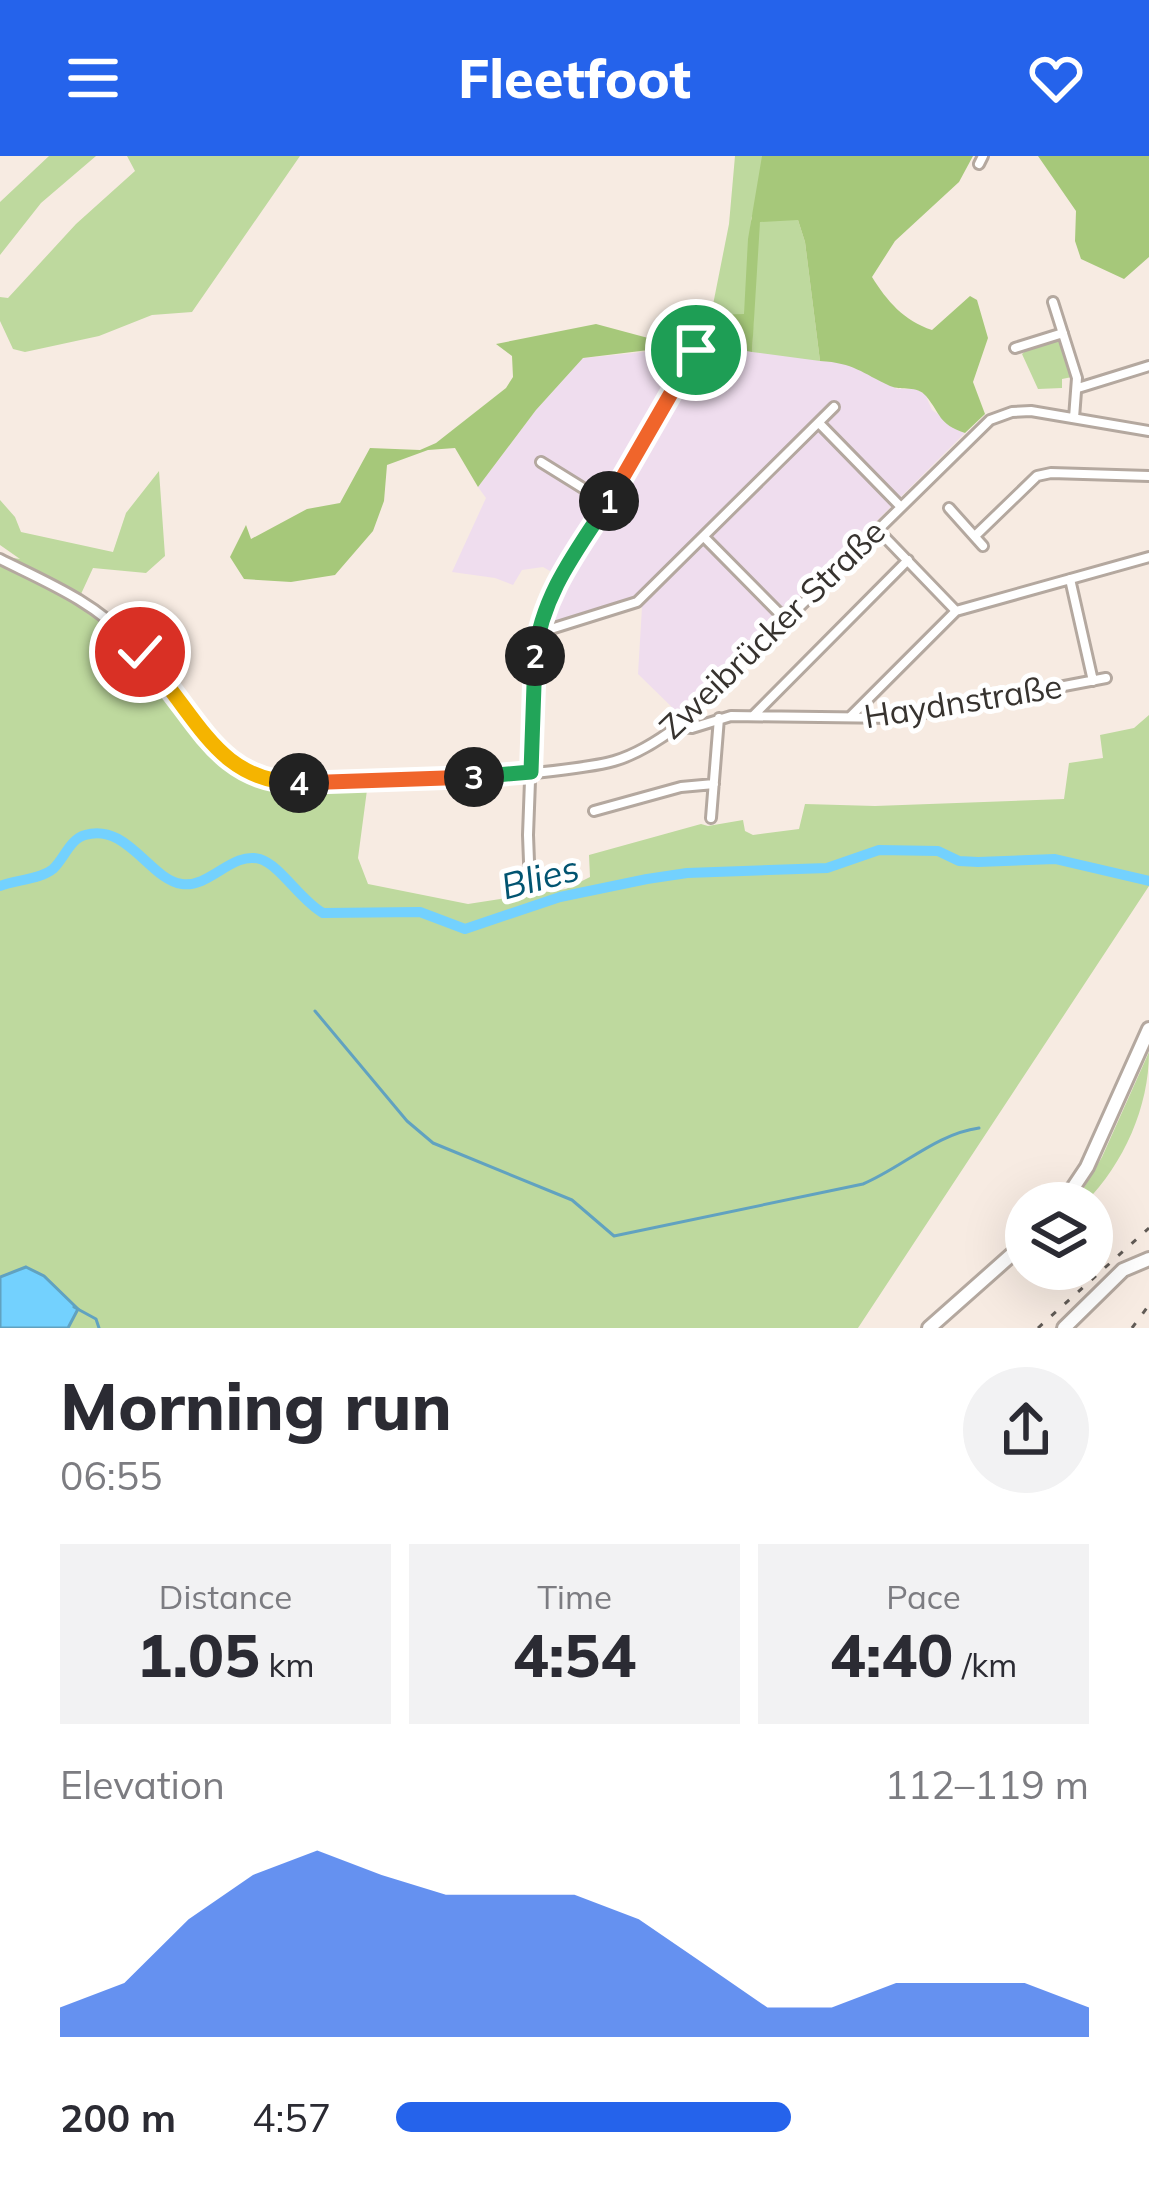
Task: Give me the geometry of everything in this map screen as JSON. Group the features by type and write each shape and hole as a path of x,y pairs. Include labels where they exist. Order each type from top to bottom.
{"main road":[{"path":"1078,1182 1149,1029"},
{"path":"1064,1328 1115,1276 1149,1258"},
{"path":"929,1328 1005,1261"}],"street":[{"path":"1053,302 1078,388 1074,418"},
{"path":"1015,348 1063,333"},
{"path":"530,888 538,633 553,589 664,410 698,344"},
{"path":"1078,388 1149,367"},
{"path":"538,633 638,602 835,407"},
{"name":"Zweibrücker Straße","path":"0,559 81,601 118,628 212,742 244,772 274,782 358,782 531,772 616,760 652,745 678,726 990,420 1022,411 1149,431"},
{"path":"819,423 900,506"},
{"path":"541,462 607,503"},
{"path":"976,535 1037,476 1149,476"},
{"path":"949,508 983,546"},
{"path":"877,529 956,611"},
{"path":"704,538 785,619"},
{"path":"849,718 956,611 1149,557"},
{"path":"753,716 908,560"},
{"path":"1070,580 1093,681"},
{"name":"Haydnstraße","path":"678,726 692,728 719,718 753,716 849,718 925,713 1106,678"},
{"path":"711,818 719,718"},
{"path":"594,811 681,787 714,784"}],"shaded area":[{"path":"695,341 852,364 897,389 925,394 932,410 965,433 681,716 638,674 642,607 637,598 554,624 546,618 562,578 543,567 522,570 513,585 452,572 486,498 478,487 536,410 583,358 685,348"}],"green space":[{"path":"49,156 96,156 41,203 0,255 0,202"},
{"path":"127,156 300,156 192,312 152,315 99,336 25,352 13,349 0,321 0,297 8,298 76,224 135,171"},
{"path":"735,156 914,156 765,179 751,219 747,343 707,335 729,224"},
{"path":"762,156 973,156 959,182 895,241 872,277 897,309 932,330 970,296 977,300 988,338 973,382 985,414 965,433 945,422 918,390 895,387 850,366 820,361 798,220 760,222 752,352 705,343 709,315 744,314 748,239"},
{"path":"1038,156 1149,156 1149,257 1124,279 1081,259 1075,241 1076,211"},
{"path":"798,220 820,361 752,352 757,233 760,221"},
{"path":"596,324 663,342 665,348 583,358 536,410 478,487 455,448 428,450 387,465 384,501 373,531 335,575 291,582 244,579 230,557 246,525 251,539 307,509 340,503 370,448 420,450 436,443 506,388 513,377 512,356 496,344"},
{"path":"1061,339 1072,377 1062,379 1062,388 1038,389 1022,354"},
{"path":"159,471 165,556 146,573 93,568 81,594 123,626 227,752 241,762 272,773 359,780 288,780 240,764 225,753 118,624 0,556 20,559 0,545 0,500 21,532 113,552 126,513"},
{"path":"0,562 82,604 117,631 248,783 361,785 367,790 358,858 368,884 468,904 566,889 590,877 589,855 701,824 743,820 745,831 753,835 799,829 805,804 1064,799 1069,763 1103,758 1100,735 1134,728 1149,715 1149,886 858,1328 0,1328"},
{"path":"1149,1052 1132,1133 1103,1182 1087,1182"}],"water":[{"path":"26,1267 44,1276 78,1309 68,1328 0,1328 0,1277"}],"waterway":[{"name":"Blies","path":"0,886 48,872 75,841 100,833 126,844 159,873 182,884 202,881 240,860 260,859 323,913 420,912 465,929 560,897 647,879 827,868 879,850 938,851 959,861 978,862 1055,859 1149,881"},
{"path":"315,1011 407,1121 433,1143 572,1200 614,1236 863,1184 948,1137 979,1128"},
{"path":"74,1307 96,1319 99,1328"}],"railway":[{"path":"1038,1328 1149,1228"},
{"path":"1132,1328 1149,1305"}],"route":[{"path":"140,652 228,760 262,780 402,781 531,772 536,650 546,604 696,350"}]}
